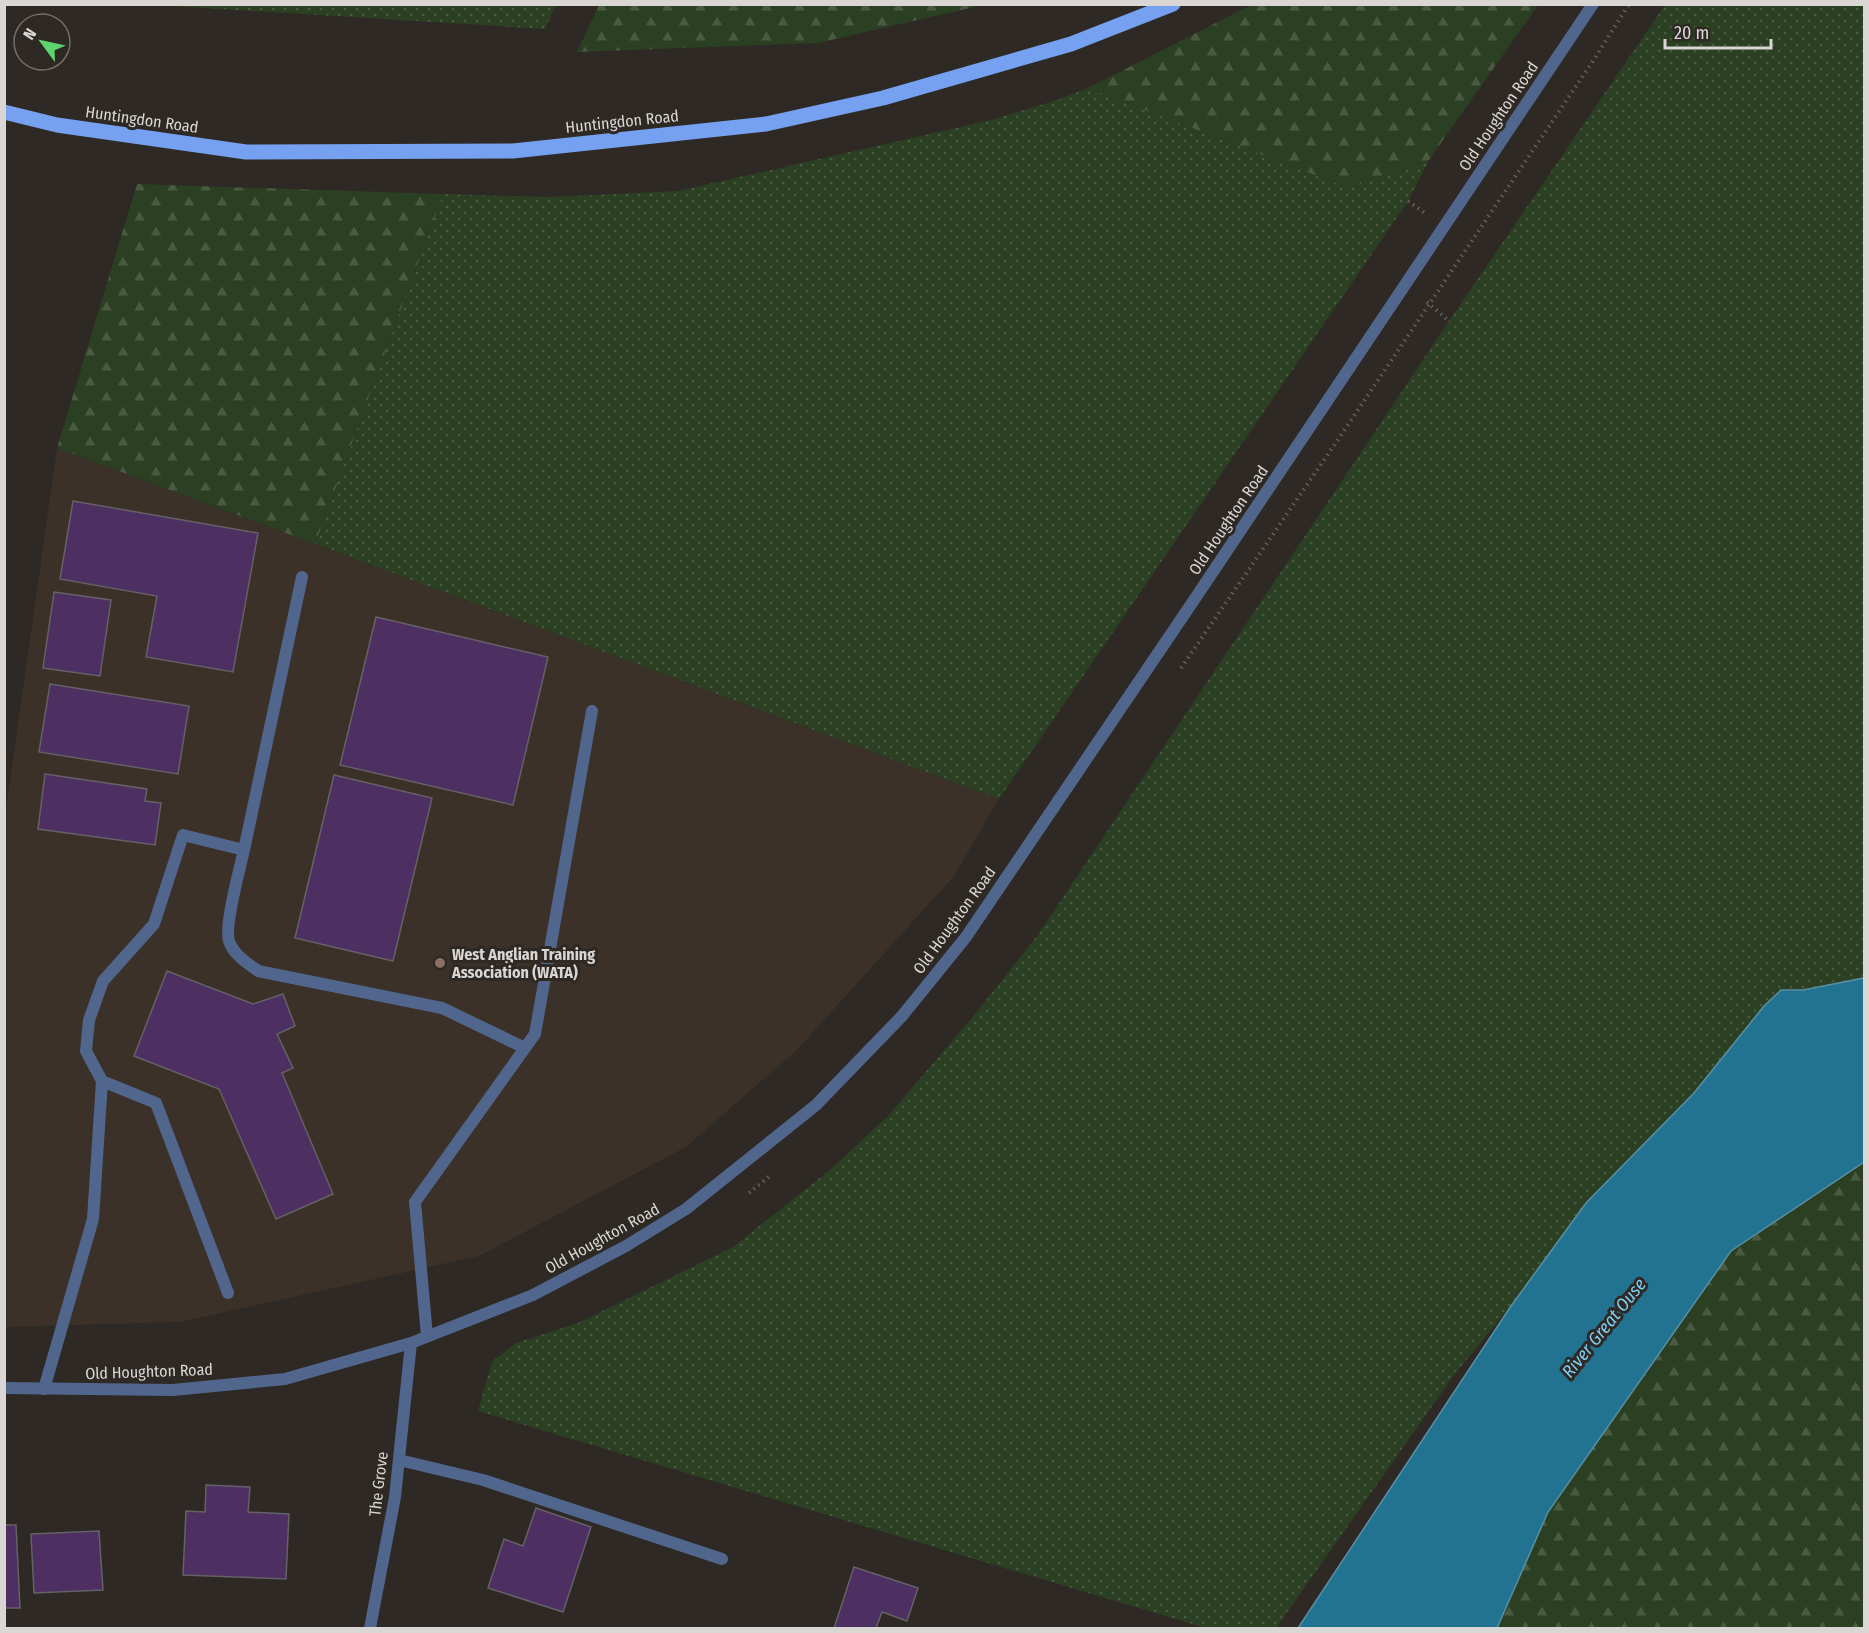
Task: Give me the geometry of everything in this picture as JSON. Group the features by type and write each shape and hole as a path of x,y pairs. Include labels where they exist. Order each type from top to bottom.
{"main road":[{"name":"Huntingdon Road","path":"4,112 57,125 246,152 513,150 766,124 883,98 1071,44 1173,4"}],"street":[{"name":"Old Houghton Road","path":"4,1388 173,1389 285,1379 411,1343 533,1295 626,1245 686,1209 816,1105 902,1016 966,937 1408,283 1593,4"},
{"path":"302,577 228,925 229,941 238,956 258,971 442,1008 525,1048"},
{"path":"428,1336 415,1202 535,1034 592,711"},
{"path":"44,1389 93,1219 102,1081 86,1051 89,1020 104,981 154,924 183,835 244,850"},
{"path":"102,1081 156,1103 228,1293"},
{"name":"The Grove","path":"370,1629 395,1497 411,1343"},
{"path":"399,1460 483,1480 722,1559"}],"path":[{"path":"1408,283 1449,321"}],"shaded area":[{"name":"West Anglian Training Association (WATA)","path":"57,448 999,799 954,876 797,1050 686,1147 479,1256 180,1322 5,1327 4,824"}],"green space":[{"path":"599,4 983,5 818,43 577,52"},
{"path":"156,5 556,5 545,29"},
{"path":"1251,5 1538,5 1429,160 1349,188 1088,88"},
{"path":"1665,5 1864,5 1864,978 1803,990 1781,990 1764,1006 1694,1093 1586,1203 1511,1306 1454,1375 1276,1628 1206,1628 478,1411 492,1362 516,1343 578,1323 733,1247 831,1169 888,1116 976,1013 1037,936 1449,321"},
{"path":"1088,88 1349,188 1429,160 1408,201 999,799 315,544 443,194 548,197 678,191 991,120"},
{"path":"137,184 443,194 315,544 57,448"},
{"path":"1864,1162 1864,1628 1497,1628 1548,1512 1731,1251"}],"water":[{"name":"River Great Ouse","path":"1864,978 1864,1162 1731,1251 1548,1512 1497,1628 1298,1628 1511,1306 1586,1203 1694,1093 1764,1006 1781,990 1803,990"}],"building":[{"path":"73,501 258,533 233,672 146,657 157,596 60,579"},
{"path":"54,592 111,600 100,676 43,668"},
{"path":"376,617 548,657 513,805 340,765"},
{"path":"50,684 189,706 178,774 39,752"},
{"path":"45,774 147,789 145,801 161,803 155,845 38,829"},
{"path":"334,775 432,798 393,961 295,938"},
{"path":"167,971 253,1004 283,994 295,1026 277,1034 293,1068 282,1073 333,1194 276,1219 219,1089 134,1056"},
{"path":"206,1485 250,1487 248,1512 289,1514 286,1579 183,1575 186,1511 205,1512"},
{"path":"536,1508 591,1527 563,1612 488,1588 504,1539 523,1546"},
{"path":"4,1525 16,1525 20,1608 4,1608"},
{"path":"99,1531 103,1590 34,1593 31,1534"},
{"path":"854,1567 918,1588 907,1621 882,1612 876,1628 834,1628"}],"place":[{"name":"West Anglian Training Association (WATA)","path":"440,963"}]}
